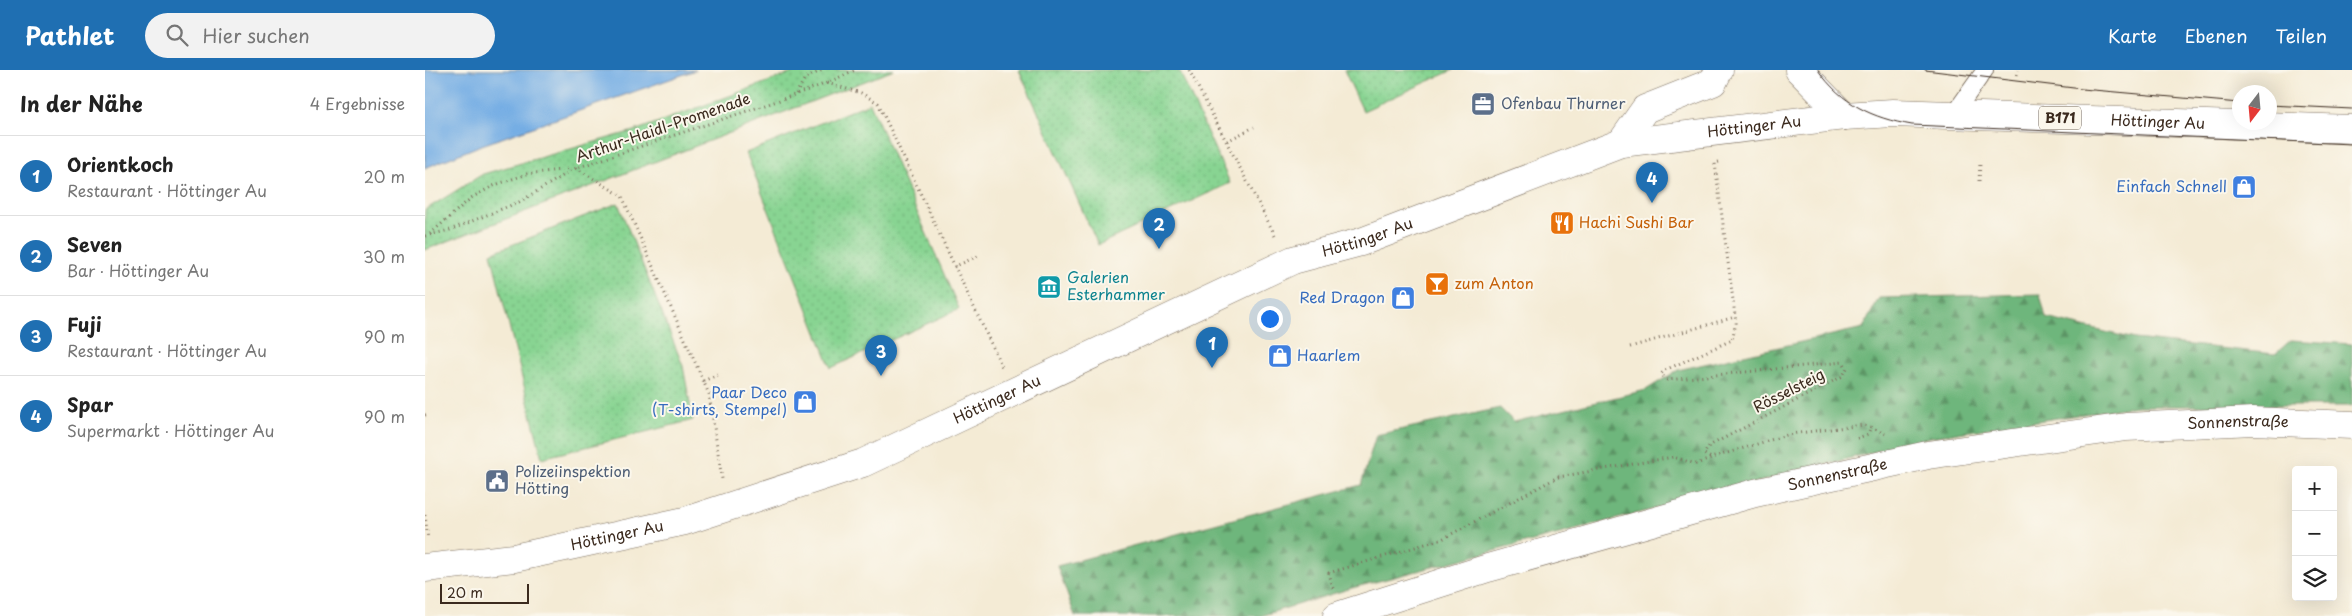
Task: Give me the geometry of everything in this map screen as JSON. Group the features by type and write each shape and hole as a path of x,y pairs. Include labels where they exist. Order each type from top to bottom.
{"street":[{"path":"1621,143 1645,109 1713,82 1719,70"},
{"path":"1799,70 1844,116"},
{"path":"1826,70 1844,116"},
{"name":"Höttinger Au","path":"425,568 525,556 685,521 863,463 1288,262 1361,242 1621,143 1844,116 1893,113 2352,129"},
{"name":"Sonnenstraße","path":"1339,616 1488,568 1762,491 1928,455 2126,427 2253,421 2352,425"}],"lane":[{"path":"1953,115 1985,70"}],"path":[{"path":"796,94 805,78 823,70"},
{"name":"Arthur-Haidl-Promenade","path":"425,236 450,230 519,202 576,168 796,94 855,70"},
{"path":"1189,70 1288,262"},
{"path":"2017,75 2018,70"},
{"path":"827,83 861,93 878,103 1014,392"},
{"path":"1227,141 1254,127"},
{"name":"Rösselsteig","path":"1711,458 1704,454 1709,446 1843,376 1847,368 1843,362 1667,380 1661,374 1665,370 1732,340 1735,317 1715,163"},
{"path":"1979,181 1980,163"},
{"path":"430,234 471,198 495,185 527,174 576,168 622,196 709,394 726,508"},
{"path":"954,267 980,255"},
{"path":"1630,347 1735,317"},
{"path":"703,381 720,374"},
{"path":"1339,616 1329,573 1442,539 1558,477 1673,456 1696,464 1790,434 1863,425 1871,427 1868,434 1851,441"},
{"path":"425,515 426,521"}],"green space":[{"path":"800,70 894,70 425,250 425,210 483,174 637,130"},
{"path":"1019,70 1179,70 1230,183 1098,245"},
{"path":"1344,70 1453,70 1363,111"},
{"path":"870,103 959,309 831,368 746,153"},
{"path":"618,203 683,366 693,420 542,458 491,253"},
{"path":"2040,294 2046,318 2135,339 2275,354 2291,340 2352,344 2352,406 2137,406 1931,437 1352,588 1260,616 1075,616 1057,566 1361,485 1376,435 1500,408 1514,422 1646,390 1678,370 1863,328 1879,298"}],"water":[{"path":"425,70 696,70 479,146 425,168"}],"tram line":[{"path":"1818,70 1837,92 1859,108 1884,118 1912,125 2352,144"},
{"path":"1925,70 2082,89 2232,102"},
{"path":"2277,105 2352,109"}],"place":[{"name":"Ofenbau Thurner","path":"1483,104"},
{"name":"Einfach Schnell","path":"2244,187"},
{"name":"Spar","path":"1652,203"},
{"name":"Hachi Sushi Bar","path":"1562,223"},
{"name":"Seven","path":"1159,249"},
{"name":"zum Anton","path":"1437,284"},
{"name":"Galerien Esterhammer","path":"1049,287"},
{"name":"Red Dragon","path":"1403,298"},
{"name":"Haarlem","path":"1280,356"},
{"name":"Orientkoch","path":"1212,368"},
{"name":"Fuji","path":"881,376"},
{"name":"Paar Deco (T-shirts, Stempel)","path":"805,402"},
{"name":"Polizeiinspektion Hötting","path":"497,481"}]}
